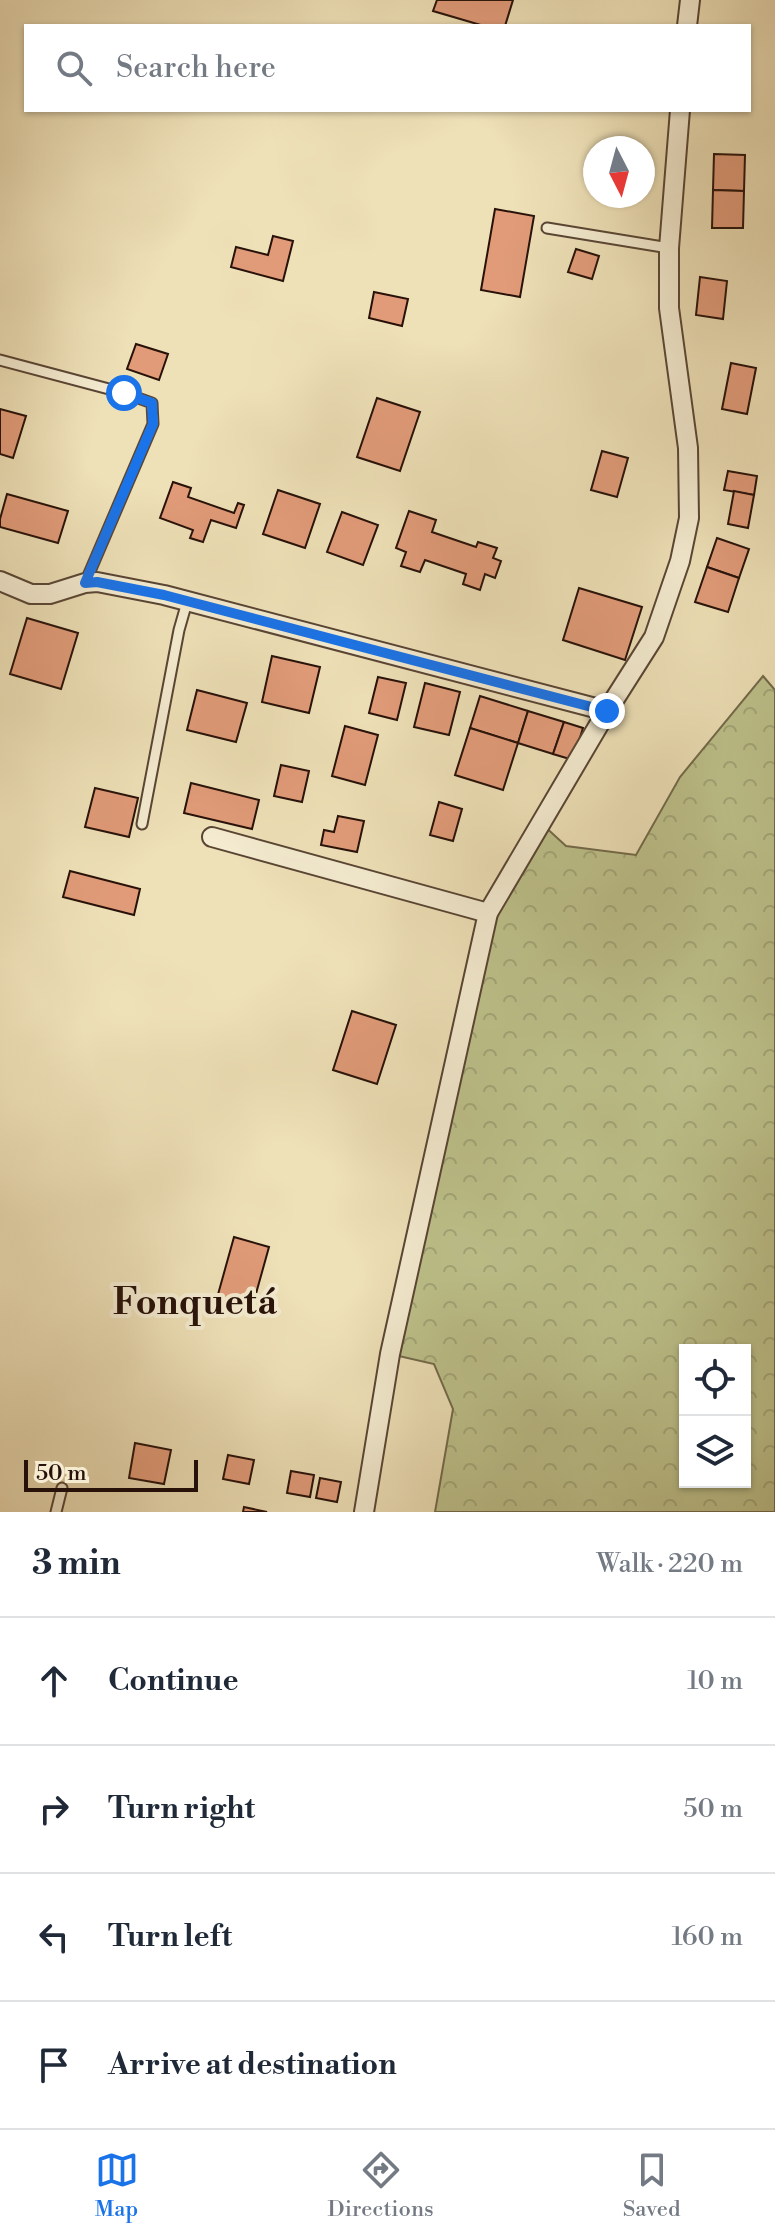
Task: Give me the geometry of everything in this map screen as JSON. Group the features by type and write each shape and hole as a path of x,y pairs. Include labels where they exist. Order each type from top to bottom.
{"street":[{"path":"687,24 690,0"},
{"path":"364,1512 390,1354 488,913 654,637 680,561 689,518 688,448 669,308 669,248 680,112"},
{"path":"0,581 31,594 50,594 97,582 187,602 607,711"},
{"path":"212,837 488,913"}],"lane":[{"path":"547,228 669,248"},
{"path":"0,360 152,403 153,424 85,583"},
{"path":"142,824 187,602"},
{"path":"56,1512 62,1488"}],"green space":[{"path":"763,676 775,690 775,1512 435,1512 453,1409 434,1364 390,1354 488,913 541,823 566,846 636,855 680,777"}],"building":[{"path":"437,0 513,0 506,24 477,24 433,11"},
{"path":"714,154 745,155 744,191 713,190"},
{"path":"713,190 744,191 743,228 712,228"},
{"path":"495,209 534,216 520,297 481,290"},
{"path":"273,236 293,241 283,281 231,267 236,247 268,255"},
{"path":"576,249 599,256 592,279 568,272"},
{"path":"700,277 727,281 723,319 696,315"},
{"path":"374,292 408,299 402,326 369,318"},
{"path":"136,344 168,354 159,380 127,369"},
{"path":"731,363 756,368 747,414 722,409"},
{"path":"377,398 420,412 400,471 357,457"},
{"path":"0,409 26,416 13,458 0,454"},
{"path":"602,451 628,458 617,497 591,490"},
{"path":"728,471 757,476 754,495 724,490"},
{"path":"173,482 191,488 188,497 234,513 238,503 244,505 236,528 211,520 203,542 190,538 193,530 160,518"},
{"path":"278,490 320,504 305,548 263,534"},
{"path":"734,491 754,495 748,528 728,524"},
{"path":"7,494 68,511 58,543 0,527"},
{"path":"409,511 436,520 432,532 476,547 478,542 497,548 493,558 501,561 495,578 485,574 480,590 463,584 466,574 425,560 420,572 401,566 406,552 396,548"},
{"path":"342,512 378,525 363,565 327,552"},
{"path":"717,538 749,549 739,578 707,567"},
{"path":"707,567 739,578 728,612 695,602"},
{"path":"579,588 642,607 625,660 563,640"},
{"path":"27,618 78,633 61,689 10,674"},
{"path":"272,656 320,667 309,713 262,702"},
{"path":"378,677 406,683 397,720 369,713"},
{"path":"425,683 460,692 449,735 414,727"},
{"path":"197,690 247,703 236,742 187,730"},
{"path":"480,696 528,711 518,743 470,728"},
{"path":"528,711 564,722 553,754 518,743"},
{"path":"564,722 583,728 573,760 553,754"},
{"path":"345,726 378,735 365,785 332,776"},
{"path":"470,728 518,743 503,790 455,775"},
{"path":"281,765 309,771 302,802 274,796"},
{"path":"191,783 259,800 252,829 184,813"},
{"path":"95,788 138,798 129,837 85,827"},
{"path":"439,802 462,809 453,841 430,835"},
{"path":"338,816 364,821 357,852 321,845 324,830 334,832"},
{"path":"70,871 140,889 134,915 63,897"},
{"path":"352,1011 396,1025 377,1084 333,1070"},
{"path":"234,1237 269,1247 252,1308 217,1298"},
{"path":"135,1443 171,1450 164,1484 129,1478"},
{"path":"228,1455 254,1460 249,1484 223,1479"},
{"path":"291,1471 314,1475 310,1497 287,1493"},
{"path":"320,1478 341,1482 337,1502 316,1498"},
{"path":"244,1507 267,1512 243,1512"}],"district":[{"name":"Fonquetá","path":"195,1301"}],"route":[{"path":"124,393 152,403 153,424 85,583 97,582 164,595 607,711"}]}
